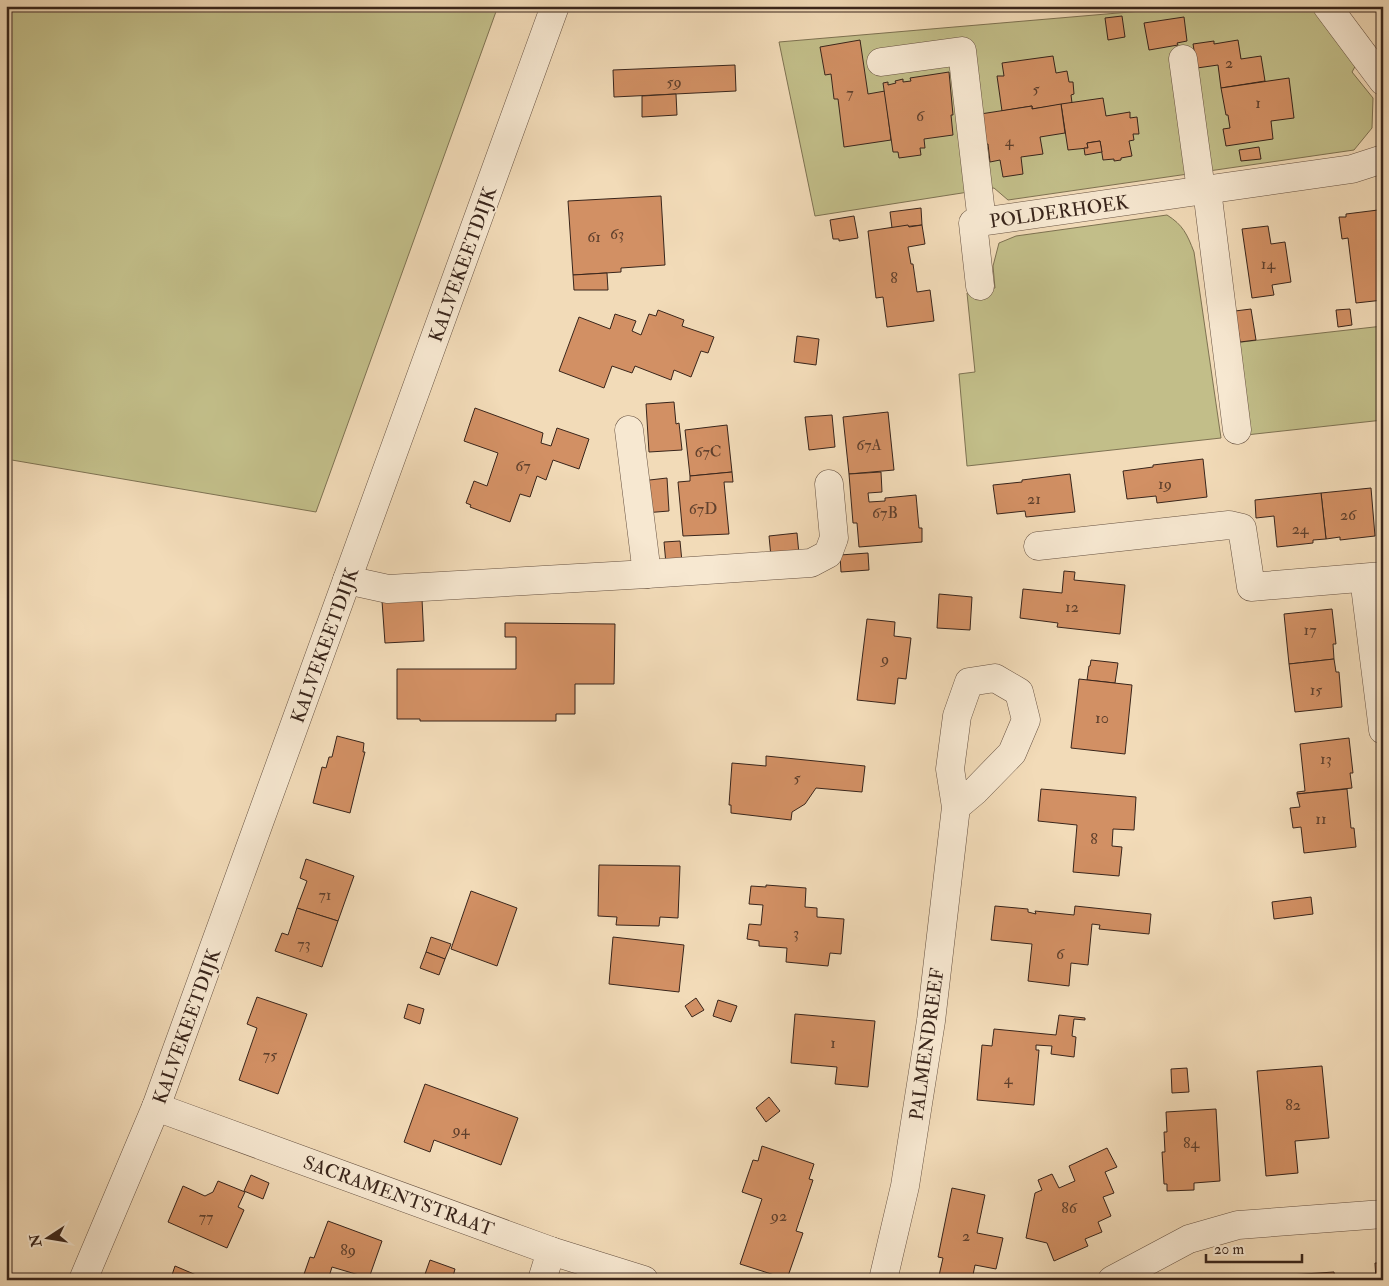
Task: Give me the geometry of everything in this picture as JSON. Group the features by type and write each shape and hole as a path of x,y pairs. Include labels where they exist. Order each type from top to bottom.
{"street":[{"name":"KALVEKEETDIJK","path":"83,1280 156,1107 555,6"},
{"path":"1327,6 1383,81"},
{"path":"881,62 962,50 982,222"},
{"path":"1183,59 1204,190 1237,430"},
{"name":"POLDERHOEK","path":"980,286 973,223 1352,169 1383,159"},
{"path":"629,430 647,574"},
{"path":"347,580 388,589 811,563 828,554 834,538 829,484"},
{"path":"1038,546 1229,525 1242,528 1251,587 1373,577 1383,730"},
{"name":"PALMENDREEF","path":"883,1280 905,1186 931,1020 956,807"},
{"name":"SACRAMENTSTRAAT","path":"156,1107 551,1251 644,1280"},
{"path":"1112,1280 1189,1239 1238,1225 1383,1214"},
{"path":"542,1280 551,1251"}],"shaded area":[{"path":"6,6 498,6 316,512 6,459"},
{"path":"1200,6 1314,6 1357,63 1352,72 1373,98 1372,128 1354,150 1008,200 994,188 815,216 779,42"},
{"path":"1167,215 1184,230 1194,252 1221,438 967,466 959,374 975,372 967,293 995,288 993,266 999,243 1016,236"},
{"path":"1383,326 1383,420 1246,435 1233,343"}],"building":[{"path":"1122,16 1125,37 1108,40 1105,18"},
{"path":"1184,17 1187,41 1177,43 1178,45 1149,50 1144,23"},
{"path":"860,40 868,94 885,91 891,140 844,147 838,99 834,99 831,74 825,75 820,47"},
{"path":"1238,40 1241,59 1261,56 1265,81 1221,88 1218,65 1197,68 1193,44 1214,41 1214,44"},
{"path":"1053,56 1056,73 1067,71 1069,82 1073,82 1074,94 1071,95 1072,103 1032,109 1032,106 1002,111 997,76 1004,76 1002,63"},
{"path":"735,65 736,91 614,97 613,70"},
{"path":"949,72 953,135 924,139 925,148 920,148 921,155 899,158 898,152 893,152 883,83 888,82 888,85 903,79 903,82 911,81 910,78"},
{"path":"1289,78 1294,118 1271,121 1273,139 1226,146 1223,129 1230,128 1221,88"},
{"path":"676,94 677,115 642,117 642,96"},
{"path":"1103,98 1106,116 1130,112 1130,118 1137,117 1139,134 1133,134 1134,140 1129,141 1132,156 1114,161 1114,159 1103,160 1100,141 1087,143 1088,148 1068,150 1061,104"},
{"path":"1061,104 1065,133 1040,137 1043,154 1021,157 1023,174 1003,177 1000,160 990,162 988,144 979,145 974,115 1032,106 1032,109"},
{"path":"1100,141 1102,152 1085,155 1084,148 1088,148 1087,143"},
{"path":"1259,147 1261,159 1241,161 1239,150"},
{"path":"661,196 665,265 621,268 621,272 573,275 568,201"},
{"path":"921,208 922,225 892,228 890,212"},
{"path":"1378,210 1381,236 1383,235 1383,300 1356,303 1348,238 1342,239 1339,217 1346,217 1346,214"},
{"path":"854,216 858,238 839,241 839,239 833,239 830,220"},
{"path":"908,225 909,227 922,225 925,244 908,247 911,264 913,264 917,292 930,290 934,321 887,327 883,297 876,298 868,231"},
{"path":"1268,226 1271,244 1285,242 1291,282 1272,285 1274,295 1252,298 1242,229"},
{"path":"607,273 608,290 574,290 573,275"},
{"path":"1251,309 1256,340 1240,342 1235,311"},
{"path":"1350,309 1352,325 1338,327 1336,310"},
{"path":"658,310 684,320 682,326 714,337 708,353 701,351 691,377 674,370 671,380 635,366 632,373 612,366 604,388 559,371 579,317 610,329 615,314 636,321 632,331 641,335 649,314 656,316"},
{"path":"797,336 819,339 816,365 794,362"},
{"path":"674,402 676,424 679,423 682,450 649,452 646,404"},
{"path":"475,408 543,433 541,443 551,446 557,428 589,439 579,469 553,460 546,480 537,476 530,497 520,494 510,522 470,507 471,505 466,503 474,481 487,486 498,453 464,441"},
{"path":"888,412 894,470 849,474 843,417"},
{"path":"832,415 835,447 809,450 805,417"},
{"path":"727,425 732,472 690,476 685,430"},
{"path":"1203,459 1207,497 1157,503 1156,496 1127,499 1123,471"},
{"path":"732,472 733,482 724,482 729,534 683,536 678,482 690,481 690,476"},
{"path":"881,472 882,492 868,493 869,502 885,501 885,498 916,495 919,528 922,528 922,542 859,547 857,523 853,523 849,474"},
{"path":"1070,474 1075,512 1026,517 1025,511 997,514 993,485"},
{"path":"667,478 669,511 644,513 641,481"},
{"path":"1371,488 1375,536 1340,540 1340,537 1326,539 1321,493"},
{"path":"1321,493 1326,539 1313,540 1313,543 1277,547 1274,516 1256,518 1255,500"},
{"path":"797,533 799,554 771,557 769,536"},
{"path":"680,541 682,562 666,564 664,542"},
{"path":"868,553 869,570 841,572 840,555"},
{"path":"1064,571 1075,572 1074,580 1125,585 1120,634 1057,627 1058,623 1020,618 1023,589 1062,593"},
{"path":"939,594 972,597 970,630 937,628"},
{"path":"422,599 424,641 385,643 382,601"},
{"path":"1332,609 1336,644 1333,644 1334,659 1289,664 1284,614"},
{"path":"867,619 895,622 894,636 911,638 906,679 898,678 895,704 857,700"},
{"path":"505,623 615,624 614,684 575,684 575,714 556,714 556,721 420,721 420,719 397,719 397,669 516,669 516,637 505,637"},
{"path":"1334,659 1336,672 1339,672 1342,707 1295,712 1289,664"},
{"path":"1091,660 1118,663 1115,683 1087,680"},
{"path":"1079,679 1132,685 1125,754 1071,748"},
{"path":"337,736 364,743 363,752 365,752 350,813 313,803 322,767 326,768 329,757 332,757"},
{"path":"1349,738 1353,773 1350,773 1352,788 1297,794 1297,792 1305,791 1300,744"},
{"path":"766,756 865,766 862,792 816,788 805,804 792,812 791,820 731,813 731,805 729,805 732,763 766,766"},
{"path":"1041,789 1136,797 1134,830 1113,829 1112,846 1122,847 1119,876 1073,872 1077,825 1038,821"},
{"path":"1347,789 1351,828 1354,828 1356,847 1304,853 1301,827 1293,828 1290,808 1300,807 1297,794"},
{"path":"306,859 354,876 338,921 297,908 307,881 300,878"},
{"path":"599,865 680,866 678,918 660,917 659,926 616,925 617,917 598,916"},
{"path":"766,885 806,888 805,907 817,908 817,917 844,919 841,954 830,953 828,966 786,962 787,948 759,946 759,941 747,939 749,924 761,925 763,905 749,904 751,886 766,887"},
{"path":"471,891 517,908 497,966 451,949"},
{"path":"1311,897 1313,914 1274,919 1272,902"},
{"path":"995,906 1028,909 1028,912 1036,914 1035,911 1074,915 1075,906 1151,914 1149,934 1099,929 1100,925 1092,924 1088,965 1071,963 1069,986 1028,981 1032,944 991,940"},
{"path":"297,908 338,921 322,967 275,951 282,933 288,935"},
{"path":"431,937 451,944 445,959 426,952"},
{"path":"613,937 684,945 679,992 609,984"},
{"path":"426,952 445,959 439,975 420,968"},
{"path":"257,997 307,1014 278,1094 239,1080 257,1028 247,1024"},
{"path":"696,998 704,1010 692,1017 685,1006"},
{"path":"718,1000 737,1006 731,1022 713,1016"},
{"path":"408,1004 424,1009 420,1024 404,1018"},
{"path":"795,1014 875,1021 868,1087 835,1084 837,1067 791,1063"},
{"path":"1059,1015 1085,1018 1085,1020 1074,1019 1072,1036 1076,1037 1074,1057 1051,1054 1052,1046 1036,1045 1036,1050 1039,1050 1034,1105 977,1100 982,1045 992,1046 994,1029 1056,1035"},
{"path":"1322,1066 1329,1138 1295,1141 1298,1173 1266,1176 1257,1071"},
{"path":"1187,1068 1189,1092 1172,1093 1171,1069"},
{"path":"425,1084 518,1118 501,1165 434,1140 430,1152 404,1142"},
{"path":"769,1097 780,1111 766,1122 756,1108"},
{"path":"1216,1109 1220,1181 1194,1183 1194,1190 1167,1191 1167,1184 1164,1184 1162,1152 1165,1152 1164,1132 1167,1132 1166,1112"},
{"path":"762,1146 814,1164 809,1179 813,1180 796,1231 803,1233 787,1279 740,1264 762,1199 742,1192 753,1160 758,1161"},
{"path":"1107,1148 1117,1167 1105,1172 1114,1193 1103,1197 1111,1216 1098,1222 1102,1232 1085,1239 1088,1246 1054,1261 1047,1243 1026,1238 1035,1193 1042,1190 1038,1180 1052,1174 1059,1188 1075,1181 1069,1166"},
{"path":"251,1175 269,1183 263,1199 244,1191"},
{"path":"218,1181 245,1192 238,1207 244,1210 227,1248 168,1222 183,1186 205,1196 213,1192"},
{"path":"952,1188 985,1195 977,1233 1003,1238 996,1269 975,1265 972,1280 938,1280 943,1258 938,1257"},
{"path":"328,1221 382,1241 369,1278 332,1267 328,1280 302,1280 310,1257 314,1258"},
{"path":"430,1260 455,1269 452,1280 423,1280"},
{"path":"1375,1263 1383,1263 1383,1280 1376,1280"},
{"path":"175,1266 208,1280 160,1280 172,1275"},
{"path":"1334,1272 1335,1280 1275,1280 1274,1276"}]}
